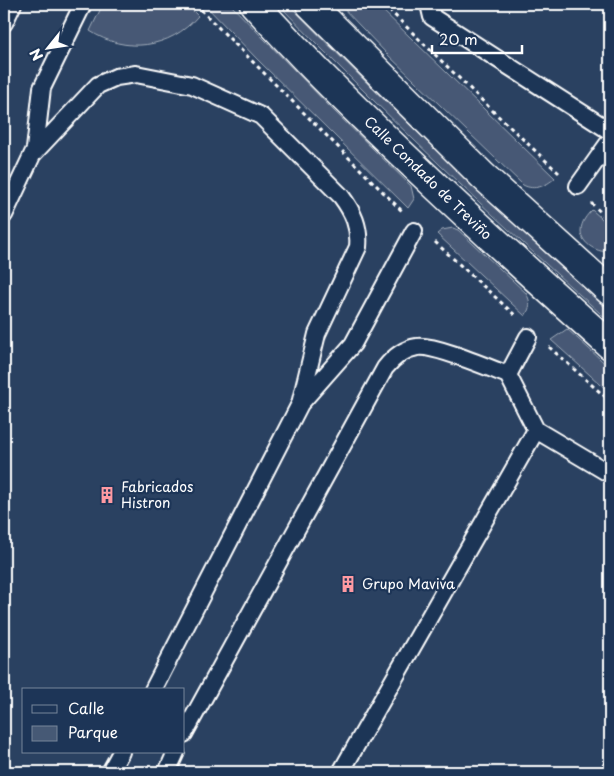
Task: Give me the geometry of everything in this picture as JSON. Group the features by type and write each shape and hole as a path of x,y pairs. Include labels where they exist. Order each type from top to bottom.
{"street":[{"name":"Calle Condado de Treviño","path":"254,4 326,80 441,192 610,345"},
{"path":"310,4 484,176 610,291"}],"lane":[{"path":"4,23 13,4"},
{"path":"4,215 36,149 42,88 83,4"},
{"path":"429,4 432,17 610,131"},
{"path":"34,153 98,85 116,77 136,74 192,85 261,116 341,196 350,209 359,234 358,247 317,334 300,404 154,688"},
{"path":"578,186 610,141"},
{"path":"300,404 353,344 414,231"},
{"path":"508,376 528,337"},
{"path":"185,732 380,376 394,357 416,347 430,347 508,376 536,430 610,474"},
{"path":"341,772 536,430"},
{"path":"110,772 120,754"},
{"path":"167,772 175,754"}],"path":[{"path":"195,4 404,212"},
{"path":"383,4 562,176"},
{"path":"588,201 610,221"},
{"path":"432,239 518,319"},
{"path":"547,345 610,401"}],"green space":[{"path":"103,4 186,4 198,16 174,36 147,44 132,45 118,43 90,31"},
{"path":"204,4 230,4 333,110 411,186 414,199 408,208 257,59"},
{"path":"278,4 288,4 447,160 610,312 610,322 441,166"},
{"path":"339,4 376,4 555,178 536,188 523,185 387,54"},
{"path":"592,210 610,226 610,251 601,251 591,247 582,236 581,228 583,222"},
{"path":"453,228 458,230 526,293 530,304 525,316 437,234 442,230"},
{"path":"567,329 610,368 610,393 551,340"}],"place":[{"name":"Fabricados Histron","path":"107,495"},
{"name":"Grupo Maviva","path":"348,584"}]}
